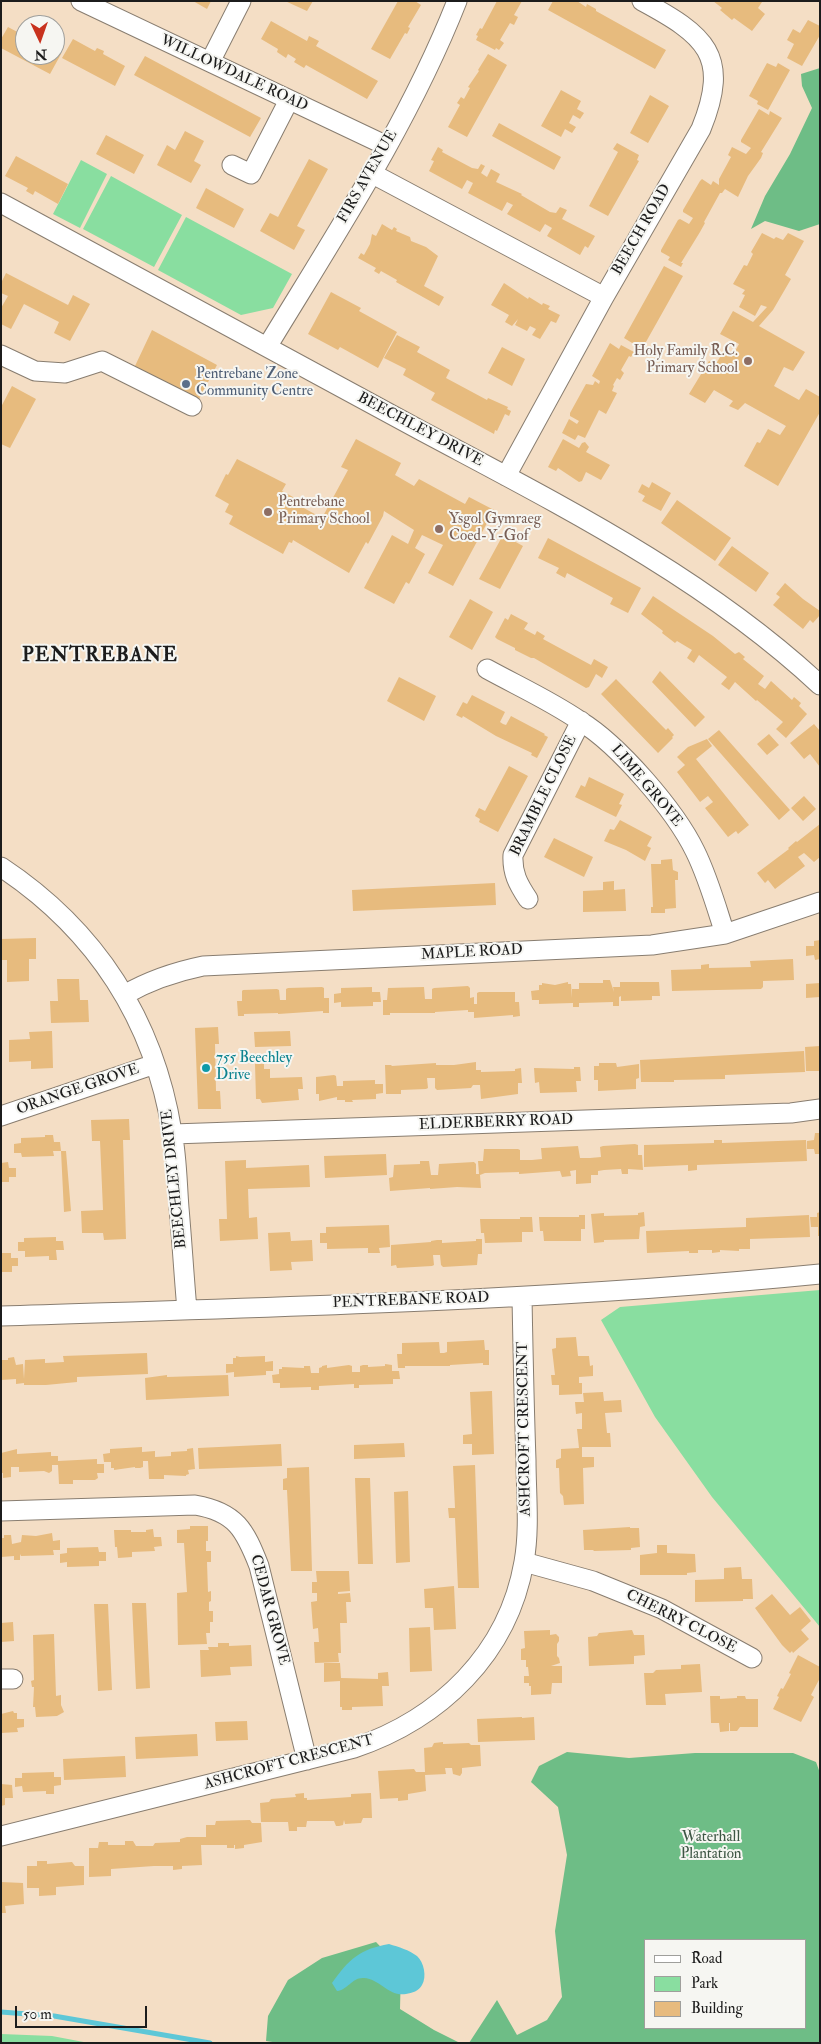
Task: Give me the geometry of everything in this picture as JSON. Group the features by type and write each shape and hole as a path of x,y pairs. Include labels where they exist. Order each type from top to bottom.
{"street":[{"name":"WILLOWDALE ROAD","path":"81,1 387,146"},
{"path":"210,62 241,1"},
{"name":"FIRS AVENUE","path":"268,348 387,146 444,36 457,1"},
{"name":"BEECH ROAD","path":"506,476 604,298 701,129 710,104 714,80 710,56 698,36 674,18 642,1"},
{"path":"232,165 251,174 289,100"},
{"path":"371,173 604,298"},
{"name":"BEECHLEY DRIVE","path":"1,203 506,476 642,552 747,623 820,685"},
{"path":"1,355 35,371 65,373 102,361 192,406"},
{"name":"LIME GROVE","path":"487,669 581,721 612,744 646,781 678,823 695,850 711,889 725,934"},
{"name":"BRAMBLE CLOSE","path":"528,899 516,881 512,869 513,855 581,721"},
{"name":"BEECHLEY DRIVE","path":"1,867 27,884 67,920 96,953 135,1013 155,1064 166,1100 173,1134 187,1310"},
{"name":"MAPLE ROAD","path":"124,995 170,973 203,966 652,945 725,934 820,902"},
{"name":"ORANGE GROVE","path":"1,1116 155,1064"},
{"name":"ELDERBERRY ROAD","path":"173,1134 790,1113 820,1109"},
{"name":"PENTREBANE ROAD","path":"1,1316 522,1297 742,1282 820,1274"},
{"name":"ASHCROFT CRESCENT","path":"1,1836 354,1748 400,1729 435,1706 460,1684 490,1646 502,1626 512,1604 524,1562 527,1509 522,1297"},
{"name":"CEDAR GROVE","path":"1,1512 195,1505 213,1509 229,1517 248,1538 259,1566 307,1760"},
{"name":"CHERRY CLOSE","path":"524,1562 593,1580 662,1609 752,1658"}],"green space":[{"path":"820,68 820,224 799,231 765,221 751,229 765,196 790,154 812,108 802,86 801,74"},
{"path":"81,160 107,174 80,228 53,214"},
{"path":"111,176 182,215 154,267 83,229"},
{"path":"186,217 292,274 273,308 241,315 158,270"},
{"path":"820,1290 820,1627 712,1497 655,1417 601,1320 620,1307"},
{"name":"Waterhall Plantation","path":"567,1752 629,1758 695,1753 793,1753 816,1762 820,1773 820,2043 469,2043 497,2000 517,2035 547,2020 562,1997 555,1931 567,1855 558,1807 531,1782 539,1766"},
{"path":"376,1942 401,1968 400,2009 434,2030 460,2043 279,2043 266,2041 268,2016 288,1980 322,1958"},
{"path":"1,2034 52,2036 89,2043 1,2043"}],"water":[{"path":"389,1944 407,1950 419,1959 423,1966 424,1982 419,1989 411,1993 400,1994 389,1991 370,1979 360,1978 337,1991 332,1983 350,1961 363,1952"}],"building":[{"path":"193,1 211,1 207,9"},
{"path":"285,1 313,1 307,11"},
{"path":"398,1 415,1 421,5 408,27 410,28 407,34 405,33 390,59 371,49"},
{"path":"497,1 522,1 514,15 518,17 514,25 510,23 500,40 504,43 499,50 496,48 495,50 476,40 478,36 476,35 480,28 482,29"},
{"path":"553,1 577,1 586,7 587,4 596,9 596,11 666,50 655,69 548,10"},
{"path":"713,1 760,1 762,2 758,8 765,14 752,31 734,18 732,20"},
{"path":"808,20 820,26 820,35 802,66 787,58 794,44 787,40 793,29 800,33"},
{"path":"271,21 307,41 309,36 319,41 316,46 378,81 367,99 306,65 304,68 294,62 296,59 288,54 286,58 277,52 278,49 261,39"},
{"path":"8,27 15,31 15,55 1,48 1,39"},
{"path":"73,39 95,51 97,48 104,51 103,54 125,66 115,86 65,60 65,53"},
{"path":"488,54 507,65 467,137 448,127 460,105 457,103 461,97 464,99 470,88 468,87"},
{"path":"145,56 261,118 250,137 134,75"},
{"path":"767,63 776,67 778,63 790,70 768,110 757,104 758,101 749,96"},
{"path":"33,65 55,65 50,74"},
{"path":"561,90 581,101 577,109 584,113 580,119 573,115 569,123 576,127 572,133 565,129 561,137 541,126"},
{"path":"650,95 669,106 648,143 630,133"},
{"path":"759,109 769,115 770,111 782,118 761,152 763,153 761,158 748,176 738,197 725,189 720,193 700,232 681,263 683,263 681,267 668,260 670,257 661,252 661,250 678,220 680,219 689,224 693,218 683,212 683,210 700,181 702,179 711,185 713,181 719,185 719,179 731,157 728,155 732,147 746,154 751,148 741,142 741,140"},
{"path":"499,123 561,157 554,170 492,136"},
{"path":"185,131 204,141 194,161 201,165 191,183 157,165 167,145 175,150"},
{"path":"106,135 144,155 134,174 96,154"},
{"path":"617,143 639,155 637,160 639,161 608,216 589,206 618,152 613,149"},
{"path":"438,147 443,150 442,152 472,168 478,169 481,164 485,166 481,173 487,177 491,169 500,174 496,182 522,194 550,212 556,213 560,207 567,210 562,219 595,236 588,248 585,246 580,255 547,236 552,228 545,224 540,232 507,214 513,205 507,202 502,211 468,193 473,183 467,180 462,189 429,171 434,161 431,160"},
{"path":"16,156 68,184 58,204 35,191 33,195 26,191 28,188 5,176"},
{"path":"309,159 328,169 297,226 305,230 294,250 260,231 270,213 278,217"},
{"path":"206,188 244,209 234,228 196,208"},
{"path":"382,224 392,230 394,227 397,229 396,231 410,237 411,241 426,247 438,256 424,286 444,297 439,306 396,282 397,280 381,271 379,274 374,271 376,268 358,258 361,253 364,255 370,244 372,234 376,236"},
{"path":"762,233 774,239 776,237 783,240 788,233 804,241 785,275 791,279 773,310 759,326 805,352 793,371 784,367 774,386 799,400 806,389 820,397 820,412 778,486 744,466 757,442 760,443 768,429 780,435 786,426 745,403 738,410 729,406 733,401 714,390 705,403 689,394 709,361 716,364 723,352 732,357 739,344 720,334 733,311 753,322 767,307 761,305 755,316 739,307 745,295 742,294 745,290 733,284 744,265 747,266 753,254 751,252"},
{"path":"664,266 683,276 642,349 624,338"},
{"path":"6,273 68,305 73,295 90,304 70,341 54,333 59,322 24,304 11,329 1,324 1,308 8,296 1,293 1,283"},
{"path":"504,283 528,299 529,297 542,305 543,303 550,306 548,309 560,315 556,323 551,321 540,339 532,335 536,329 530,326 527,331 515,325 518,319 512,326 505,322 509,315 491,305"},
{"path":"331,292 361,308 359,311 397,332 378,368 340,347 338,350 308,334"},
{"name":"Pentrebane Zone Community Centre","path":"152,330 217,365 197,403 135,366"},
{"path":"397,335 420,347 417,352 450,370 446,378 487,400 488,398 508,407 507,409 511,411 509,416 505,414 497,431 495,430 494,434 431,400 435,393 403,375 406,369 384,358"},
{"path":"610,343 619,349 621,345 634,352 631,357 629,356 621,370 624,373 620,380 617,378 613,385 612,391 617,393 606,414 599,410 585,438 578,435 575,440 562,433 569,419 577,424 579,421 570,416 570,413 586,384 593,385 595,381 599,384 600,381 592,376"},
{"path":"502,347 525,359 512,386 488,373"},
{"path":"12,386 36,399 10,448 1,444 1,407"},
{"path":"356,439 401,463 395,475 414,486 419,479 465,504 469,497 494,510 453,586 428,573 443,545 422,535 415,548 425,554 409,584 406,582 394,604 364,588 392,535 408,544 414,530 384,511 368,544 366,542 349,573 293,540 292,543 289,542 283,554 229,524 233,516 225,512 229,504 215,496 226,474 228,475 237,459 286,484 282,491 304,503 302,507 322,518 348,470 341,467"},
{"path":"563,439 579,448 585,442 589,447 586,452 610,465 601,480 586,472 582,481 579,482 558,468 556,471 548,467"},
{"path":"652,482 671,493 661,511 642,501 645,496 638,492 642,484 649,488"},
{"path":"677,500 731,538 715,561 661,523"},
{"path":"503,535 523,546 500,589 479,579"},
{"path":"548,538 641,588 628,613 610,604 613,598 567,573 565,578 556,573 559,568 538,558"},
{"path":"732,546 769,573 756,592 718,565"},
{"path":"785,583 820,611 820,615 813,623 810,620 803,629 773,605 780,597 776,594"},
{"path":"653,596 713,636 735,654 739,652 745,657 743,659 764,676 758,684 765,689 771,681 792,700 794,697 801,703 799,706 807,714 786,738 776,729 783,722 735,682 729,690 721,684 727,677 699,655 694,663 687,658 692,650 677,641 675,643 641,614"},
{"path":"470,599 493,612 472,650 449,637"},
{"path":"511,614 528,623 524,629 535,635 537,631 545,636 543,639 591,665 594,659 608,667 602,678 596,674 589,687 586,688 497,639 495,637 505,618 508,620"},
{"path":"660,671 705,717 695,727 652,682"},
{"path":"399,677 436,696 424,721 387,701"},
{"path":"616,679 666,730 668,728 674,735 658,753 601,694"},
{"path":"472,695 505,712 500,722 503,724 506,725 511,716 545,734 548,737 537,758 531,755 532,753 496,736 463,716 462,718 456,715 463,702 467,704"},
{"path":"814,724 820,731 820,767 810,754 804,759 790,743"},
{"path":"719,730 790,810 779,820 708,739"},
{"path":"769,734 779,745 767,755 757,744"},
{"path":"707,739 712,746 696,759 749,825 738,834 736,831 728,837 705,808 713,802 708,796 700,802 677,772 685,765 677,757 688,747"},
{"path":"509,766 528,776 498,832 479,822 480,819 475,816 479,808 485,811"},
{"path":"589,777 624,794 619,804 622,805 616,817 575,797 581,785 585,787"},
{"path":"804,796 816,809 803,821 791,808"},
{"path":"620,820 652,837 647,846 651,848 645,861 626,850 604,841 610,829 614,830"},
{"path":"820,824 820,857 814,862 804,853 798,857 805,866 775,889 768,880 765,883 757,873"},
{"path":"554,838 593,857 584,877 544,857"},
{"path":"672,859 673,870 678,872 678,880 675,880 676,908 665,909 665,913 651,913 651,907 653,907 651,864 661,864 661,860"},
{"path":"614,881 614,890 625,889 626,911 583,912 583,891 603,890 603,882"},
{"path":"495,883 496,905 353,911 352,890"},
{"path":"36,938 36,959 29,959 29,981 7,982 7,960 1,960 1,939"},
{"path":"820,940 820,959 815,960 814,955 806,956 806,946 814,946 814,941"},
{"path":"793,959 794,980 763,981 761,989 672,991 671,970 701,969 701,965 709,964 709,968 751,967 750,961"},
{"path":"57,979 79,979 80,1000 88,1000 89,1022 51,1023 50,1001 58,1001"},
{"path":"603,980 610,980 614,992 613,987 620,987 620,982 659,982 660,996 652,996 652,1000 621,1001 621,996 619,997 619,1006 613,1006 613,1002 579,1003 579,1007 573,1007 573,1003 539,1004 539,1000 532,1000 531,991 539,990 539,985 542,985 542,983 555,985 568,982 568,984 571,984 572,998 572,989 579,989 579,983 603,983"},
{"path":"820,983 820,997 806,998 806,984"},
{"path":"468,986 470,988 470,998 474,997 474,1004 477,1004 477,993 479,992 515,992 515,1002 519,1002 520,1016 474,1018 474,1012 468,1012 468,1010 435,1013 390,1013 390,1015 383,1015 383,1000 387,1000 388,988 424,987 425,999 432,999 432,989 434,988"},
{"path":"372,987 372,992 380,992 381,1002 373,1002 373,1006 341,1007 341,1002 334,1003 334,994 341,993 341,988"},
{"path":"288,988 324,988 324,998 329,998 329,1013 323,1013 323,1011 244,1014 244,1016 238,1016 237,1001 242,1001 243,990 277,989 279,990 280,1000 286,1000 286,989"},
{"name":"755 Beechley Drive","path":"218,1027 219,1044 215,1044 216,1091 220,1091 221,1109 198,1109 195,1028"},
{"path":"52,1031 53,1068 31,1069 31,1061 9,1062 9,1040 30,1039 29,1032"},
{"path":"290,1031 291,1046 255,1047 254,1032"},
{"path":"820,1046 820,1071 806,1071 805,1047"},
{"path":"804,1051 805,1072 725,1075 725,1079 641,1082 640,1060"},
{"path":"476,1062 476,1070 481,1070 481,1072 515,1071 515,1069 521,1068 522,1083 518,1083 518,1094 481,1099 480,1085 473,1085 471,1088 437,1090 435,1088 435,1078 427,1078 428,1088 426,1089 401,1090 401,1094 386,1094 385,1065 436,1063 436,1065 454,1065"},
{"path":"599,1063 616,1063 617,1067 639,1064 639,1078 636,1079 636,1089 598,1091 598,1080 594,1080 594,1066 599,1066"},
{"path":"255,1064 264,1064 264,1069 270,1069 270,1078 302,1077 303,1089 298,1089 299,1100 262,1103 260,1099 256,1099"},
{"path":"574,1067 580,1067 581,1081 576,1081 577,1092 540,1093 539,1082 535,1083 534,1068 574,1069"},
{"path":"336,1076 337,1086 343,1086 343,1081 375,1080 375,1084 383,1084 383,1093 376,1094 376,1099 352,1100 353,1102 337,1100 337,1097 319,1101 319,1094 316,1094 316,1077"},
{"path":"129,1119 130,1140 123,1140 126,1239 104,1240 103,1233 82,1233 81,1211 103,1210 100,1141 92,1141 91,1120"},
{"path":"815,1133 820,1133 820,1154 815,1154 814,1149 807,1149 807,1141 814,1140"},
{"path":"45,1135 53,1135 54,1142 60,1142 61,1151 53,1151 54,1156 22,1157 21,1153 14,1153 14,1144 21,1143 21,1138 45,1137"},
{"path":"714,1140 722,1140 722,1143 806,1140 807,1161 697,1165 697,1170 688,1171 688,1165 644,1167 644,1145 714,1143"},
{"path":"638,1145 638,1155 642,1155 643,1170 628,1169 628,1174 622,1174 621,1169 598,1171 598,1175 591,1175 591,1183 576,1184 576,1170 570,1171 571,1176 562,1177 560,1171 519,1174 519,1172 485,1173 480,1175 481,1188 457,1187 390,1191 389,1178 393,1177 394,1165 420,1164 420,1161 429,1161 431,1175 438,1175 439,1164 474,1162 476,1164 476,1174 479,1174 478,1161 483,1161 484,1149 518,1149 520,1150 520,1160 532,1160 542,1159 541,1148 578,1146 580,1158 590,1158 601,1157 600,1147 603,1146"},
{"path":"61,1151 66,1151 71,1211 64,1212"},
{"path":"386,1154 387,1175 325,1178 324,1156"},
{"path":"246,1160 246,1168 309,1165 310,1187 248,1189 249,1218 257,1217 258,1239 220,1241 219,1219 227,1219 225,1161"},
{"path":"8,1162 9,1168 16,1168 16,1177 9,1177 9,1182 1,1182 1,1163"},
{"path":"644,1212 645,1226 640,1227 639,1239 604,1240 604,1242 594,1243 591,1214 604,1213 604,1216 638,1215 638,1213"},
{"path":"820,1212 820,1236 818,1236 818,1227 811,1227 810,1217 817,1217 817,1213"},
{"path":"579,1215 585,1215 585,1229 581,1229 581,1241 544,1241 543,1231 540,1231 539,1217 579,1217"},
{"path":"809,1215 810,1237 750,1239 750,1249 739,1249 739,1251 720,1250 720,1252 712,1253 712,1250 698,1250 698,1253 689,1253 689,1251 647,1253 646,1231 746,1227 746,1218"},
{"path":"520,1217 532,1217 533,1232 522,1232 522,1242 485,1243 484,1233 481,1233 480,1219 520,1219"},
{"path":"389,1225 390,1247 379,1248 380,1253 368,1253 368,1248 327,1249 327,1243 320,1243 320,1233 326,1233 326,1227"},
{"path":"290,1232 291,1241 312,1240 313,1261 291,1262 292,1270 270,1271 268,1233"},
{"path":"56,1237 56,1241 63,1241 64,1250 56,1250 57,1260 49,1260 49,1256 25,1257 25,1251 18,1251 18,1242 24,1242 24,1238"},
{"path":"476,1239 482,1239 482,1254 478,1254 477,1265 443,1267 440,1255 433,1255 434,1265 432,1266 397,1268 396,1265 391,1266 391,1245 437,1240 442,1240 442,1243 476,1241"},
{"path":"1,1253 11,1253 11,1258 18,1258 18,1266 12,1266 12,1272 1,1272"},
{"path":"576,1337 578,1356 589,1356 590,1366 593,1365 593,1376 579,1377 579,1383 582,1383 582,1394 559,1395 559,1385 552,1385 551,1375 555,1375 552,1349 556,1348 556,1338"},
{"path":"484,1340 485,1350 489,1350 489,1365 483,1365 483,1363 450,1366 405,1366 405,1368 398,1368 397,1354 402,1354 402,1343 439,1342 440,1353 444,1353 447,1352 447,1342"},
{"path":"147,1353 148,1374 77,1377 77,1382 46,1385 16,1384 16,1379 1,1380 1,1360 8,1360 8,1358 14,1357 16,1365 23,1364 24,1379 25,1360 45,1359 45,1363 64,1362 63,1356"},
{"path":"236,1356 265,1356 265,1362 273,1361 273,1371 266,1371 266,1375 234,1377 234,1372 226,1373 226,1364 233,1364 233,1358 236,1358"},
{"path":"385,1364 392,1365 392,1371 399,1371 400,1379 393,1379 393,1384 359,1385 359,1388 354,1388 354,1384 319,1386 319,1390 311,1390 311,1387 280,1388 280,1383 273,1383 272,1375 279,1374 279,1369 282,1369 282,1367 304,1368 304,1366 310,1366 311,1373 319,1373 319,1368 322,1366 327,1365 327,1368 349,1365 352,1366 352,1372 360,1372 360,1366 363,1365 368,1365 368,1367 385,1366"},
{"path":"167,1375 167,1377 228,1375 229,1396 146,1400 145,1378"},
{"path":"492,1391 494,1454 472,1455 472,1444 463,1444 463,1435 472,1434 470,1392"},
{"path":"603,1392 604,1401 621,1400 622,1412 605,1413 607,1433 610,1433 611,1447 582,1447 582,1457 594,1457 594,1467 583,1468 584,1504 564,1505 563,1496 560,1493 559,1468 556,1468 556,1460 561,1458 561,1449 579,1448 577,1429 582,1429 582,1413 576,1414 575,1402 584,1402 583,1393"},
{"path":"404,1443 405,1457 354,1459 354,1445"},
{"path":"281,1444 282,1466 199,1469 198,1448"},
{"path":"142,1447 142,1452 155,1451 155,1457 171,1456 171,1452 187,1451 187,1449 193,1448 195,1469 188,1470 189,1474 186,1476 164,1475 164,1479 149,1479 148,1461 143,1461 143,1467 140,1468 114,1470 114,1468 111,1468 111,1462 104,1462 103,1454 110,1453 110,1449"},
{"path":"17,1449 17,1454 51,1452 51,1456 58,1456 58,1461 97,1459 97,1464 104,1464 104,1473 97,1473 98,1478 95,1480 73,1480 73,1484 59,1484 58,1465 52,1465 52,1471 49,1473 44,1471 19,1472 19,1467 11,1467 11,1477 3,1478 3,1473 1,1473 1,1453"},
{"path":"475,1465 479,1588 458,1588 455,1518 449,1518 448,1508 455,1508 453,1466"},
{"path":"309,1467 312,1571 291,1571 287,1490 283,1490 283,1479 287,1478 287,1468"},
{"path":"355,1478 370,1478 373,1564 358,1564"},
{"path":"408,1491 410,1562 396,1563 394,1492"},
{"path":"190,1526 208,1526 206,1551 211,1551 211,1562 207,1562 208,1592 211,1591 209,1611 213,1611 213,1622 210,1622 210,1633 206,1633 207,1644 178,1645 177,1593 187,1592 184,1543 177,1543 177,1530 190,1529"},
{"path":"639,1528 640,1547 631,1548 631,1550 584,1550 583,1530"},
{"path":"153,1529 154,1537 161,1537 162,1546 154,1547 155,1551 132,1552 132,1557 118,1558 114,1530 146,1532 146,1530"},
{"path":"52,1533 53,1541 60,1540 60,1550 53,1550 54,1555 21,1556 20,1554 20,1560 14,1560 14,1556 1,1557 1,1538 4,1538 4,1535 11,1535 12,1544 21,1542 22,1535 36,1536"},
{"path":"657,1545 667,1545 667,1553 695,1554 696,1572 687,1573 687,1575 640,1575 640,1555 657,1553"},
{"path":"98,1547 99,1552 106,1552 106,1561 99,1561 99,1566 67,1567 67,1562 60,1563 60,1554 67,1553 67,1548"},
{"path":"741,1567 742,1579 752,1579 753,1599 695,1602 695,1580 724,1579 724,1568"},
{"path":"316,1571 349,1571 350,1591 338,1592 338,1594 350,1593 351,1602 346,1602 347,1623 340,1623 341,1653 338,1653 339,1662 315,1663 314,1642 319,1642 318,1628 313,1629 311,1602 317,1601 317,1593 312,1593 312,1582 317,1582"},
{"path":"454,1586 456,1629 434,1630 433,1608 425,1608 424,1589"},
{"path":"772,1594 790,1615 800,1607 811,1621 801,1630 809,1639 793,1653 792,1651 790,1653 782,1645 755,1608"},
{"path":"132,1603 146,1603 150,1688 136,1689"},
{"path":"94,1604 108,1604 112,1690 98,1691"},
{"path":"13,1622 14,1641 1,1642 1,1623"},
{"path":"430,1627 432,1671 410,1672 409,1628"},
{"path":"550,1630 550,1635 556,1634 559,1637 557,1656 560,1663 551,1666 562,1666 562,1683 552,1683 551,1694 531,1695 531,1686 529,1686 529,1683 524,1683 524,1676 529,1676 526,1660 521,1660 521,1649 525,1648 524,1631"},
{"path":"632,1630 634,1635 644,1635 645,1655 634,1656 634,1664 589,1666 588,1637 597,1636 599,1633"},
{"path":"54,1634 56,1696 61,1695 61,1705 64,1712 57,1716 36,1717 35,1707 33,1707 34,1687 32,1687 31,1681 34,1680 33,1635"},
{"path":"218,1643 229,1643 229,1646 251,1645 252,1666 230,1667 231,1675 201,1677 200,1650 209,1650 208,1647 218,1647"},
{"path":"798,1655 820,1667 820,1678 811,1695 814,1697 801,1722 773,1709 779,1697 777,1696 791,1674 789,1673"},
{"path":"324,1663 340,1663 341,1678 378,1679 378,1673 388,1672 389,1686 382,1686 383,1706 352,1707 352,1710 342,1710 342,1707 340,1707 340,1681 324,1682"},
{"path":"700,1664 702,1692 665,1694 666,1705 646,1705 644,1673 653,1673 656,1670 681,1669 681,1665"},
{"path":"710,1696 720,1696 720,1699 745,1696 746,1699 758,1699 758,1727 740,1727 737,1731 730,1731 729,1723 729,1731 720,1732 719,1723 711,1723"},
{"path":"13,1711 17,1713 17,1719 24,1719 24,1727 17,1728 18,1732 1,1733 1,1714"},
{"path":"534,1717 535,1740 478,1742 477,1719"},
{"path":"247,1721 248,1740 216,1741 215,1722"},
{"path":"197,1734 198,1756 136,1759 135,1737"},
{"path":"443,1742 443,1744 469,1743 471,1745 480,1745 481,1766 462,1768 460,1776 453,1774 452,1768 445,1768 446,1774 425,1775 426,1791 408,1794 408,1800 398,1801 398,1798 380,1799 378,1771 414,1769 416,1772 425,1772 424,1748 432,1747 434,1743"},
{"path":"125,1756 126,1777 64,1780 63,1759"},
{"path":"54,1772 54,1777 61,1777 61,1785 54,1786 54,1794 46,1794 46,1791 23,1792 22,1786 15,1787 15,1778 22,1778 22,1773"},
{"path":"1,1784 12,1785 13,1798 5,1798 5,1805 1,1806"},
{"path":"304,1793 304,1798 307,1798 307,1800 351,1797 351,1794 371,1793 372,1818 363,1818 361,1823 345,1824 344,1820 343,1825 339,1826 336,1826 334,1821 307,1821 306,1827 297,1827 297,1831 289,1831 288,1822 261,1822 260,1803 269,1802 271,1799 296,1797 295,1794"},
{"path":"250,1820 252,1823 261,1823 262,1842 244,1845 244,1848 235,1849 235,1845 234,1848 227,1848 227,1845 201,1845 202,1865 182,1866 182,1869 173,1870 173,1866 111,1869 111,1876 89,1877 89,1848 98,1848 99,1842 108,1842 108,1845 125,1845 125,1841 133,1841 136,1846 153,1846 155,1843 180,1842 180,1839 187,1837 206,1837 206,1825 215,1825 216,1821"},
{"path":"37,1861 47,1861 47,1864 72,1862 75,1866 84,1866 84,1885 56,1887 56,1895 39,1896 39,1888 27,1888 27,1866 37,1866"},
{"path":"1,1882 23,1883 24,1904 5,1906 6,1913 1,1913"}],"waterway":[{"path":"1,2012 54,2016 210,2043"}],"place":[{"name":"Holy Family R.C. Primary School","path":"748,361"},
{"name":"Pentrebane Zone Community Centre","path":"186,384"},
{"name":"Pentrebane Primary School","path":"268,512"},
{"name":"Ysgol Gymraeg Coed-Y-Gof","path":"439,529"},
{"name":"755 Beechley Drive","path":"206,1068"}],"district":[{"name":"PENTREBANE","path":"100,657"}]}
